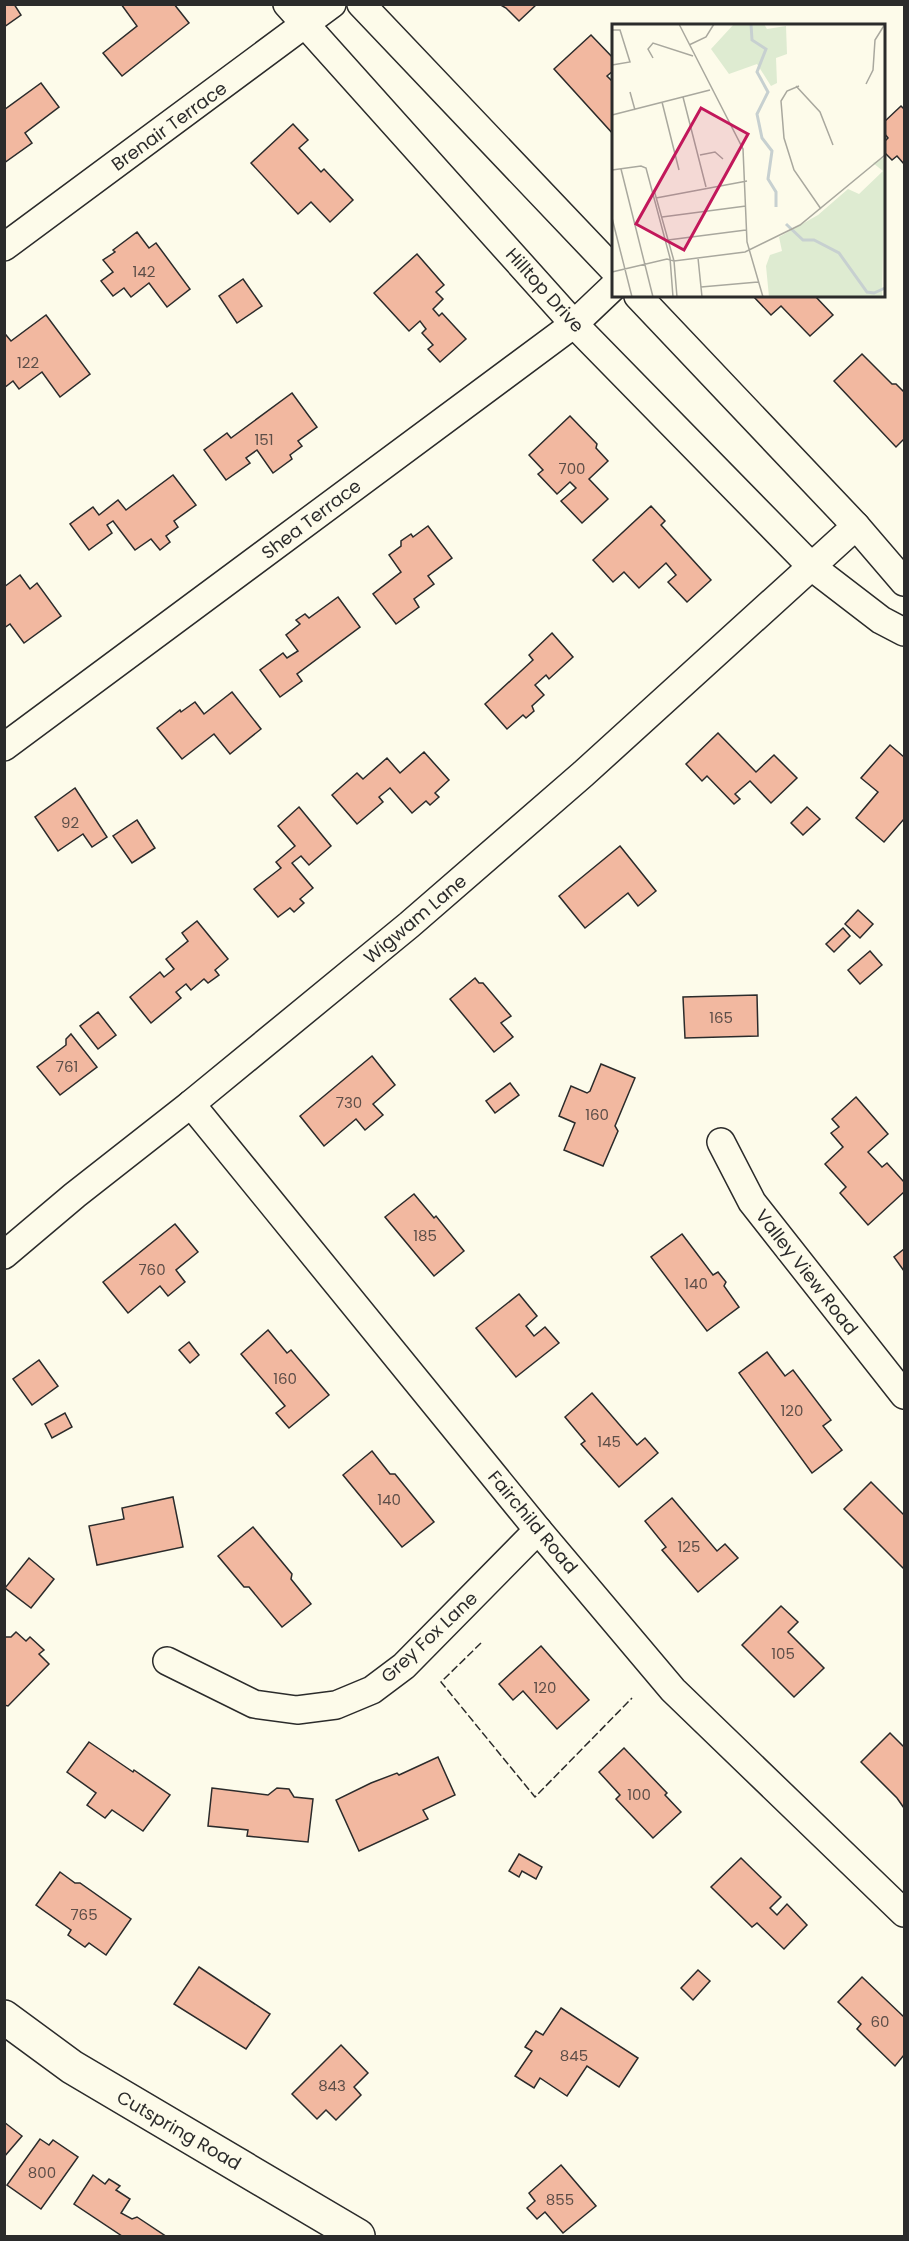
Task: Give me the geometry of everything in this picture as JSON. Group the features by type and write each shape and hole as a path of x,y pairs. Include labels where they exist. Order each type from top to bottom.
{"street":[{"name":"Hilltop Drive","path":"287,4 574,324 812,567"},
{"name":"Brenair Terrace","path":"4,247 307,25 332,4"},
{"path":"361,4 612,268"},
{"name":"Shea Terrace","path":"4,747 574,324 612,288"},
{"path":"639,297 856,526 904,582"},
{"name":"Wigwam Lane","path":"4,1255 435,902 583,774 856,526"},
{"path":"812,567 881,620 904,632"},
{"name":"Fairchild Road","path":"191,1104 538,1530 672,1689 904,1913"},
{"name":"Valley View Road","path":"721,1142 752,1202 904,1395"},
{"name":"Grey Fox Lane","path":"167,1661 254,1704 297,1710 336,1705 372,1690 404,1666 538,1530"},
{"name":"Cutspring Road","path":"4,2017 72,2067 358,2236"}],"building":[{"path":"4,4 14,4 21,15 4,27"},
{"path":"121,4 174,4 189,23 122,76 103,53 137,26"},
{"path":"499,4 537,4 519,21"},
{"path":"591,35 612,57 612,72 607,76 612,81 612,133 554,69"},
{"path":"41,83 59,107 25,133 32,143 4,163 4,110"},
{"path":"901,106 904,109 904,164 897,156 892,160 885,153 885,141 888,138 885,134 885,121"},
{"path":"293,124 308,140 299,148 321,172 324,169 353,200 330,222 311,202 298,214 251,163"},
{"path":"137,232 149,248 156,243 190,289 167,307 149,283 131,297 124,288 113,296 101,281 113,272 103,260"},
{"path":"417,254 444,285 436,292 443,299 433,309 439,316 442,313 466,339 440,362 428,349 433,345 422,333 426,329 420,321 409,331 374,293"},
{"path":"243,279 262,306 237,323 219,296"},
{"path":"754,297 816,297 833,315 810,336 781,306 771,315"},
{"path":"46,315 90,374 60,397 42,372 19,389 13,381 4,388 4,336 6,335 11,341"},
{"path":"862,354 892,384 896,384 903,391 904,389 904,439 896,447 834,381"},
{"path":"292,393 317,427 298,441 302,446 290,455 292,459 273,473 257,450 246,458 250,463 226,480 204,450 227,433 231,438"},
{"path":"570,416 597,444 596,448 608,461 589,479 608,499 582,523 561,501 576,488 570,482 557,494 538,474 543,470 529,455"},
{"path":"173,475 196,505 174,521 178,527 166,536 170,542 160,550 151,539 135,550 113,521 107,525 112,533 89,550 70,524 93,507 99,515 118,500 126,510"},
{"path":"651,506 665,521 661,525 711,580 687,602 668,582 676,575 666,563 639,588 624,572 613,582 593,560"},
{"path":"428,526 452,558 428,576 434,584 414,599 419,607 396,624 373,594 401,572 389,555 401,546 401,541 411,534 413,537"},
{"path":"20,575 30,589 37,583 61,616 24,643 10,624 4,628 4,587"},
{"path":"338,597 360,627 297,674 302,681 280,697 260,670 283,653 287,658 298,651 286,635 300,624 296,620 305,614 309,618"},
{"path":"552,633 573,657 549,679 546,675 535,685 544,695 532,706 534,711 526,718 523,715 507,729 485,704 533,660 529,655"},
{"path":"232,692 261,729 230,754 214,734 182,759 157,728 180,710 181,712 195,702 204,714"},
{"path":"718,733 756,772 774,755 797,778 771,803 750,781 735,794 740,799 734,804 707,776 702,781 686,764"},
{"path":"890,745 904,757 904,819 884,842 856,818 878,792 861,778"},
{"path":"424,752 449,780 435,793 439,797 430,805 426,801 412,813 390,788 379,797 383,802 357,824 332,795 357,773 363,779 387,758 400,773"},
{"path":"75,788 107,837 92,847 83,834 58,851 35,817"},
{"path":"299,807 331,846 309,865 301,856 292,863 313,888 300,899 304,903 294,912 290,908 278,917 254,889 281,868 276,862 295,846 278,826"},
{"path":"807,807 820,819 803,835 791,823"},
{"path":"137,820 155,848 132,863 113,836"},
{"path":"620,846 656,891 638,906 628,893 585,928 559,896"},
{"path":"858,910 873,924 860,938 845,924"},
{"path":"197,921 228,959 215,970 219,975 208,983 204,979 191,990 186,984 176,992 181,998 151,1023 130,997 160,972 164,977 174,969 166,959 188,941 182,933"},
{"path":"843,928 850,936 834,952 826,944"},
{"path":"870,951 882,965 860,984 848,970"},
{"path":"475,978 479,983 483,983 511,1016 501,1023 513,1037 494,1052 450,999"},
{"path":"757,995 758,1036 685,1038 683,997"},
{"path":"98,1012 116,1035 98,1049 80,1026"},
{"path":"71,1034 97,1067 60,1095 37,1067 66,1045 66,1039"},
{"path":"372,1056 395,1085 373,1104 383,1115 365,1130 356,1119 324,1146 300,1116"},
{"path":"601,1064 635,1078 615,1126 618,1131 603,1166 564,1150 575,1123 559,1116 571,1086 587,1093 590,1091"},
{"path":"510,1083 519,1095 495,1113 486,1101"},
{"path":"856,1097 888,1134 868,1152 882,1167 887,1163 904,1182 904,1192 868,1225 840,1193 846,1187 825,1164 843,1147 831,1133 839,1127 832,1119"},
{"path":"414,1194 434,1218 436,1216 464,1251 434,1276 385,1217"},
{"path":"175,1224 198,1252 176,1270 185,1282 168,1296 160,1286 128,1313 103,1282"},
{"path":"682,1234 713,1275 718,1272 726,1282 724,1286 739,1307 707,1331 651,1257"},
{"path":"904,1249 904,1271 894,1257"},
{"path":"519,1294 537,1316 526,1326 534,1336 545,1327 559,1343 516,1377 476,1328"},
{"path":"268,1330 287,1353 291,1350 329,1395 289,1428 276,1413 285,1406 241,1354"},
{"path":"189,1342 199,1355 190,1363 179,1350"},
{"path":"767,1352 785,1376 793,1370 831,1420 823,1426 842,1450 812,1473 739,1373"},
{"path":"39,1360 58,1386 32,1405 13,1379"},
{"path":"592,1393 637,1445 645,1438 658,1453 619,1487 581,1444 585,1441 565,1417"},
{"path":"65,1413 72,1427 52,1438 45,1424"},
{"path":"372,1451 390,1474 395,1474 434,1522 402,1547 343,1475"},
{"path":"871,1482 904,1515 904,1569 844,1509"},
{"path":"173,1497 183,1547 97,1565 89,1526 124,1519 122,1508"},
{"path":"672,1498 717,1551 725,1544 738,1558 698,1592 662,1550 666,1547 645,1521"},
{"path":"253,1527 292,1574 291,1579 311,1604 282,1627 249,1587 244,1587 218,1556"},
{"path":"29,1558 54,1579 31,1608 5,1588"},
{"path":"781,1606 798,1622 788,1632 824,1668 794,1697 742,1645"},
{"path":"16,1632 26,1641 30,1637 44,1650 39,1654 49,1664 8,1706 4,1705 4,1637 11,1637"},
{"path":"541,1646 589,1700 557,1729 523,1691 513,1700 499,1684"},
{"path":"890,1733 904,1747 904,1808 861,1762"},
{"path":"89,1742 170,1795 143,1831 112,1810 105,1818 87,1805 96,1793 67,1772"},
{"path":"624,1748 667,1793 665,1795 681,1812 653,1838 616,1799 620,1795 599,1772"},
{"path":"438,1757 455,1795 423,1810 428,1819 359,1851 336,1800 371,1783 397,1773 399,1775"},
{"path":"212,1788 268,1795 277,1788 289,1789 294,1797 313,1799 308,1842 247,1836 248,1830 208,1826"},
{"path":"519,1854 542,1867 536,1879 522,1871 519,1877 509,1871"},
{"path":"741,1858 781,1897 770,1908 777,1915 787,1904 807,1925 784,1949 757,1923 752,1927 711,1887"},
{"path":"60,1872 75,1883 80,1883 131,1919 106,1955 89,1943 85,1947 68,1935 71,1930 36,1905"},
{"path":"199,1967 270,2014 246,2049 174,2004"},
{"path":"698,1970 710,1981 693,2000 681,1988"},
{"path":"862,1977 904,2017 904,2055 895,2066 857,2029 861,2024 838,2002"},
{"path":"561,2008 638,2058 619,2087 587,2066 567,2096 540,2078 534,2088 515,2076 532,2051 525,2047 536,2031 543,2035"},
{"path":"341,2045 368,2073 354,2087 361,2095 336,2120 326,2110 317,2119 292,2094"},
{"path":"4,2122 22,2136 4,2157"},
{"path":"40,2139 49,2145 53,2140 78,2157 41,2209 7,2185"},
{"path":"561,2165 596,2206 563,2233 545,2212 537,2219 527,2208 535,2201 529,2193"},
{"path":"93,2175 105,2184 109,2179 120,2186 116,2190 130,2199 121,2213 132,2219 137,2217 164,2235 122,2236 74,2204"}],"fence":[{"path":"481,1643 441,1682 535,1797 632,1698"}]}
